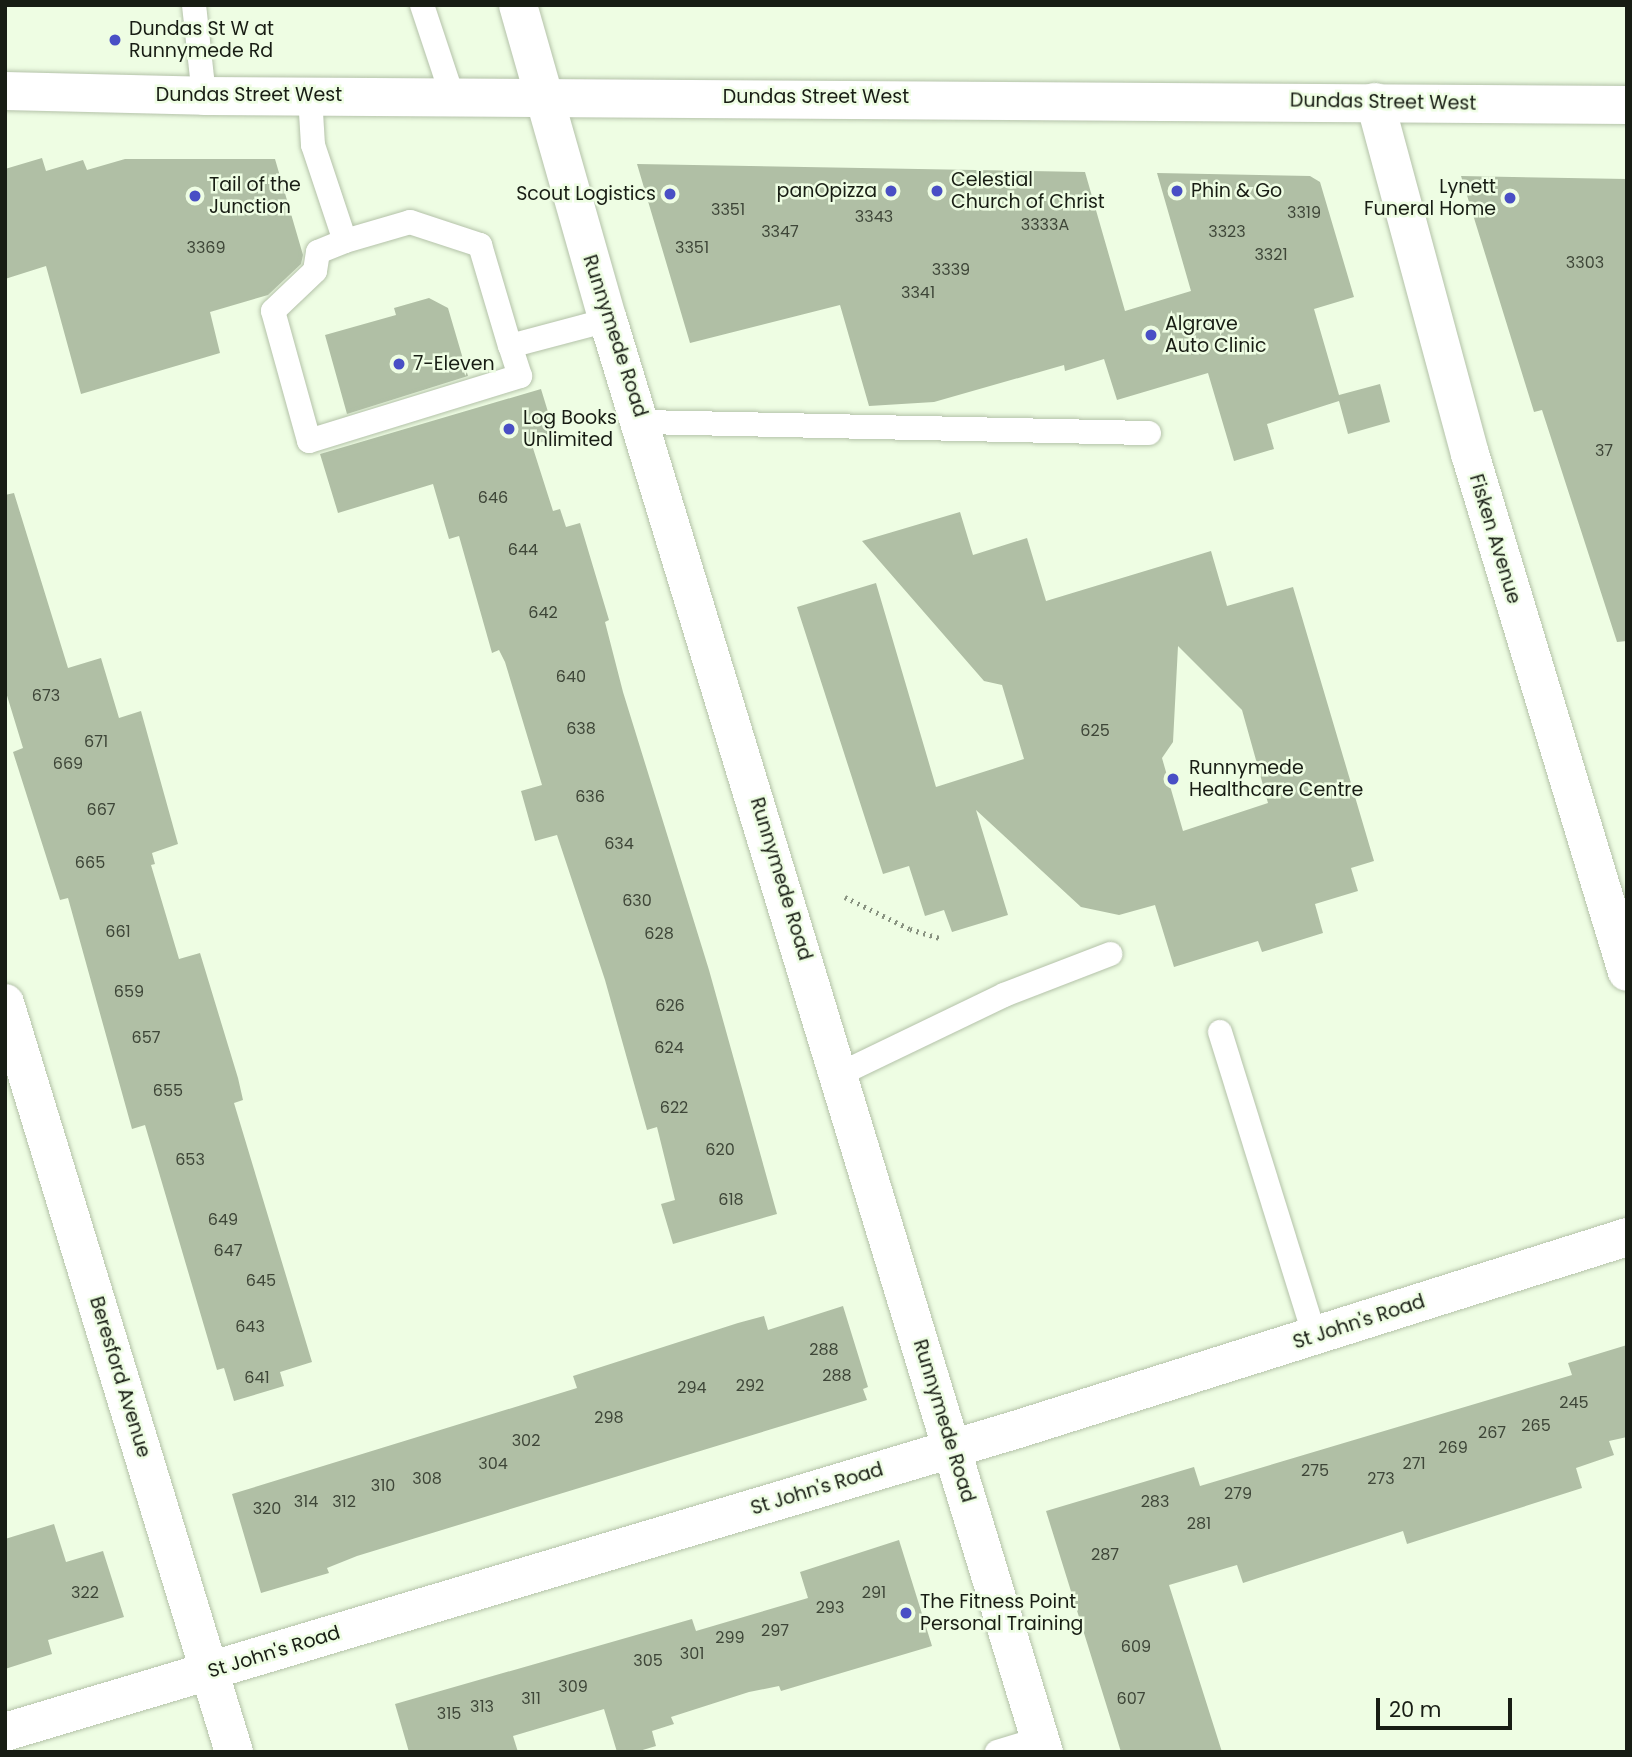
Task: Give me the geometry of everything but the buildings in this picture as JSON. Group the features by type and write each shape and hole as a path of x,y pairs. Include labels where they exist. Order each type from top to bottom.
{"street":[{"name":"Runnymede Road","path":"518,5 608,320 643,422 1042,1746"},
{"name":"Dundas Street West","path":"5,91 204,96 542,95 1627,105"},
{"name":"Fisken Avenue","path":"1375,102 1470,454 1620,923 1627,972"},
{"name":"Beresford Avenue","path":"5,1003 234,1752"},
{"name":"St John's Road","path":"5,1732 952,1448 1315,1337 1627,1237"}],"lane":[{"path":"194,5 204,96"},
{"path":"422,5 452,95"},
{"path":"310,96 313,145 345,241"},
{"path":"410,222 481,245 520,376 309,441 272,311 315,271 318,252 345,241 410,222"},
{"path":"510,346 608,320"},
{"path":"643,422 1149,433"},
{"path":"840,1074 1004,995 1110,954"},
{"path":"1220,1032 1315,1337"},
{"path":"997,1752 1042,1746"}],"path":[{"path":"845,897 910,929 943,939"}],"place":[{"name":"Dundas St W at Runnymede Rd","path":"115,40"},
{"name":"panOpizza","path":"891,191"},
{"name":"Celestial Church of Christ","path":"937,191"},
{"name":"Phin & Go","path":"1177,191"},
{"name":"Scout Logistics","path":"670,194"},
{"name":"Tail of the Junction","path":"195,196"},
{"name":"Lynett Funeral Home","path":"1510,198"},
{"name":"Algrave Auto Clinic","path":"1151,335"},
{"name":"7-Eleven","path":"399,364"},
{"name":"Log Books Unlimited","path":"509,429"},
{"name":"Runnymede Healthcare Centre","path":"1173,779"},
{"name":"The Fitness Point Personal Training","path":"906,1613"}]}
